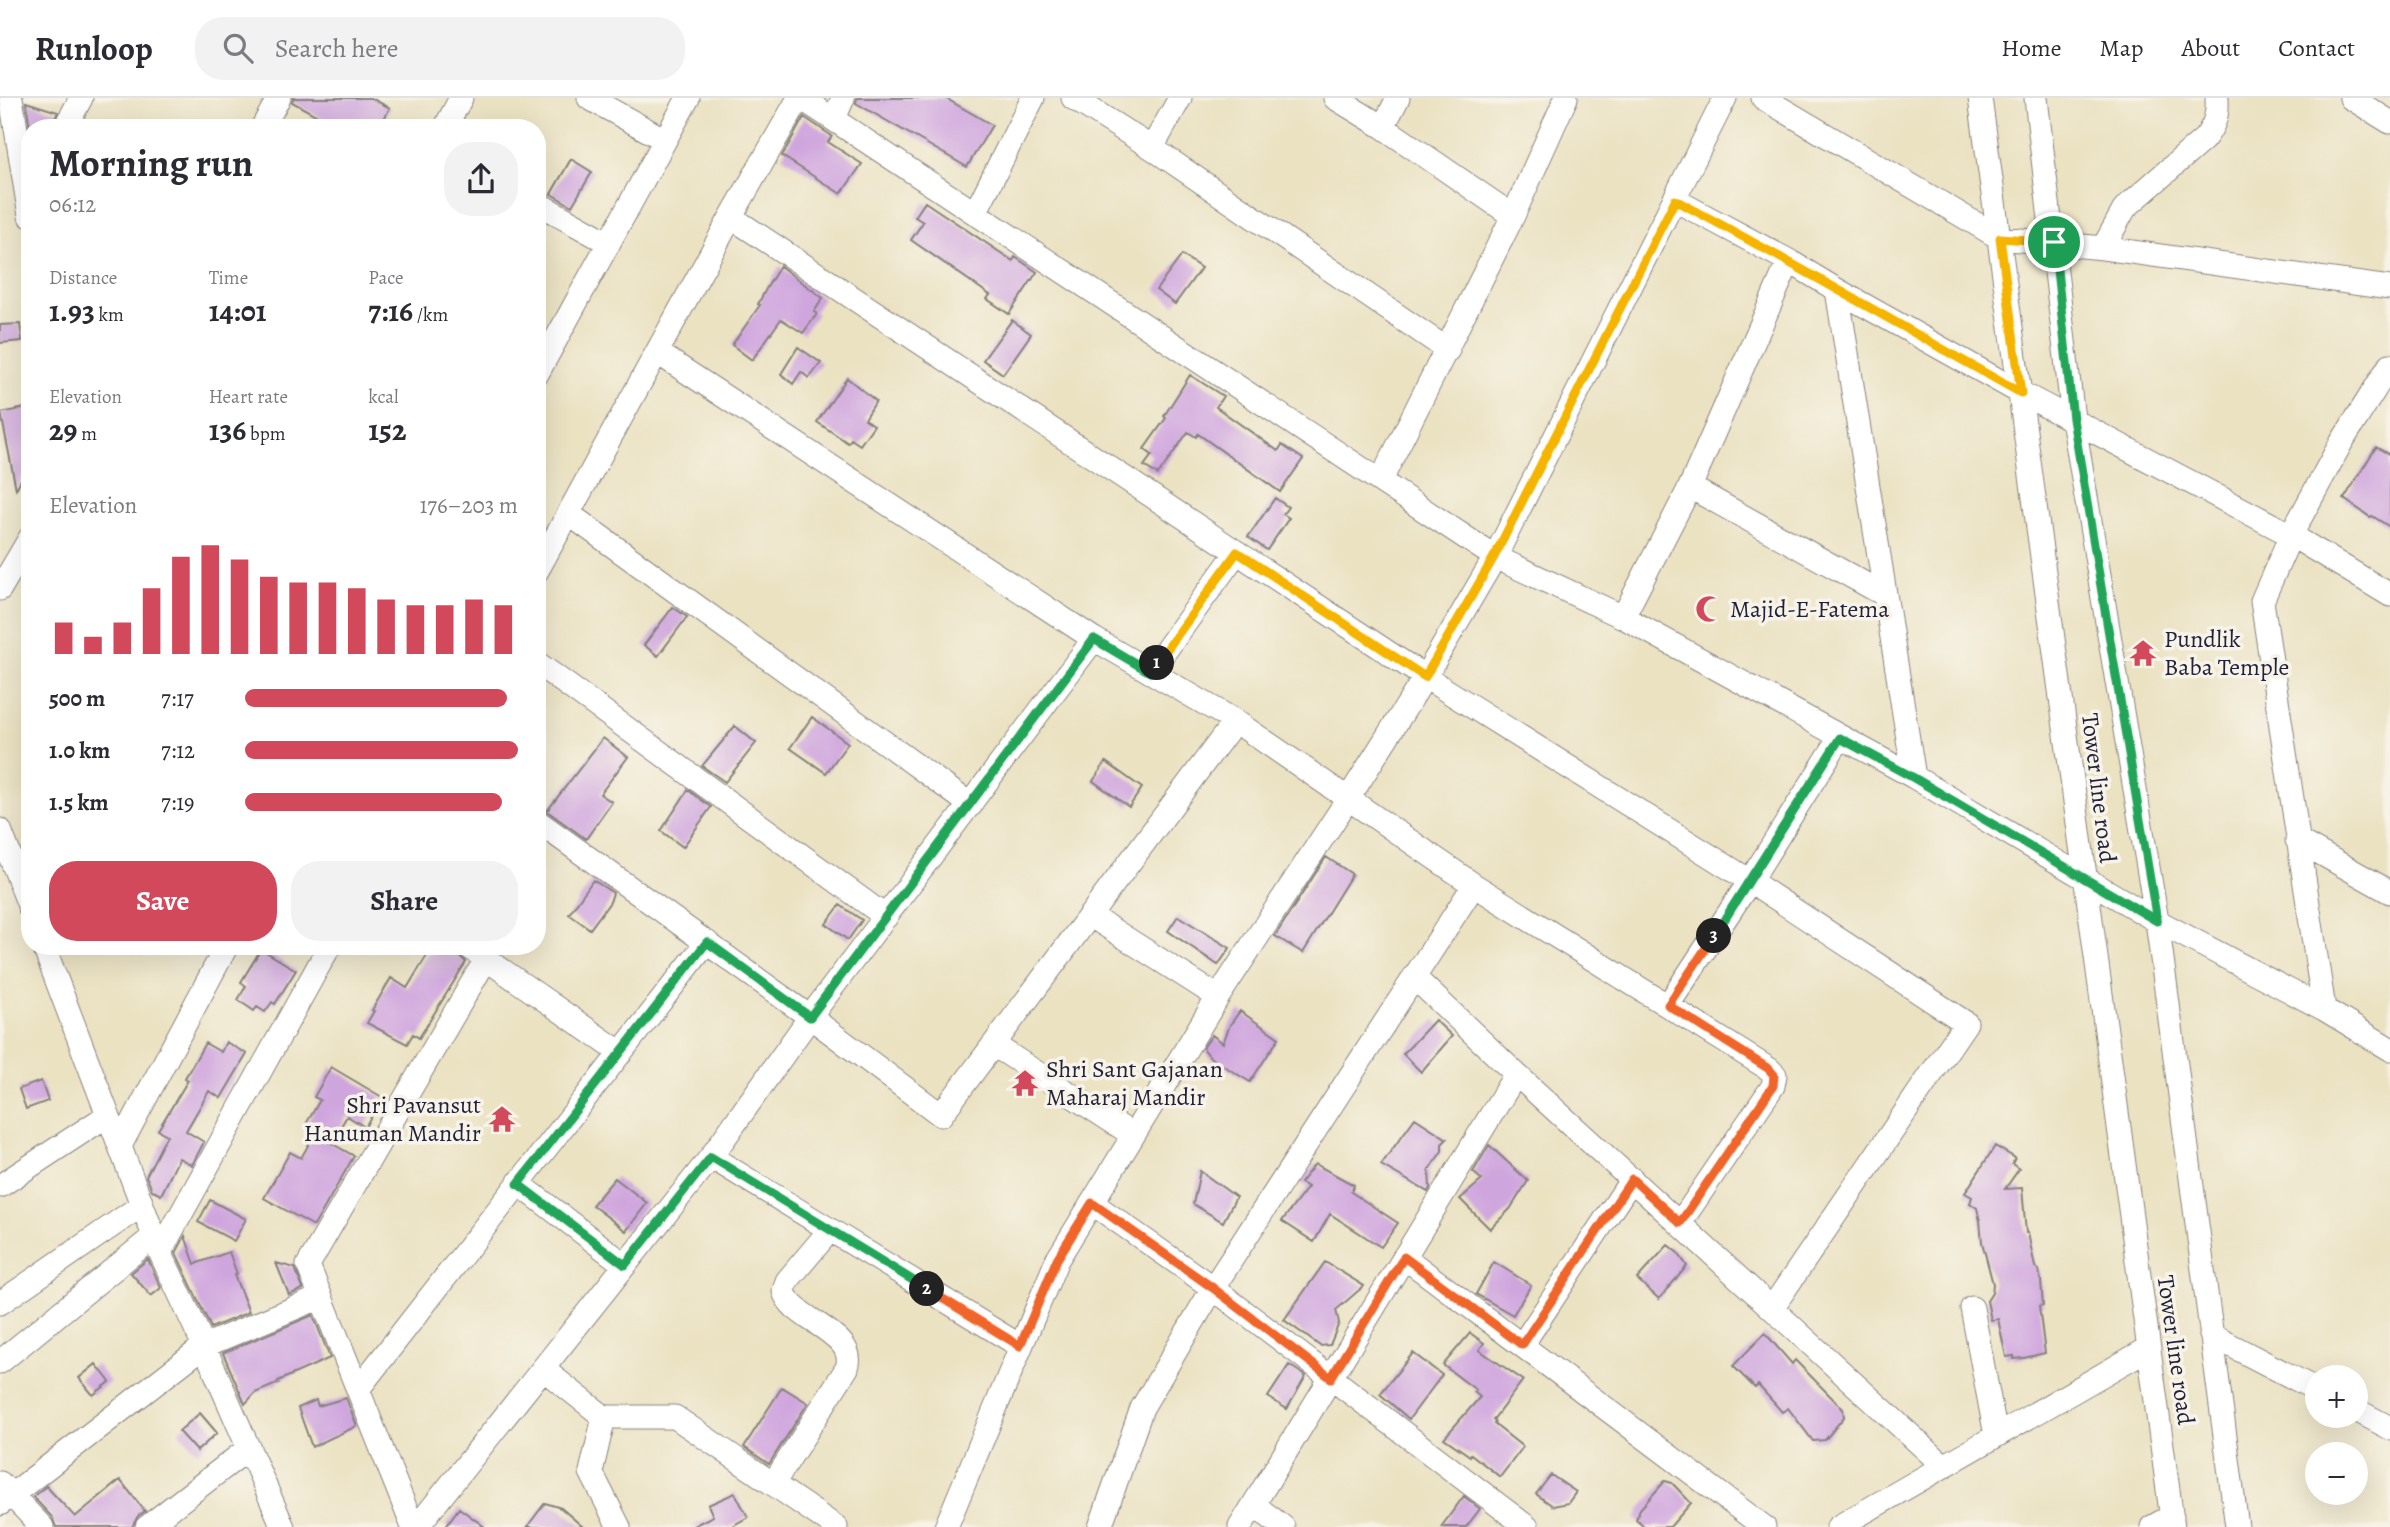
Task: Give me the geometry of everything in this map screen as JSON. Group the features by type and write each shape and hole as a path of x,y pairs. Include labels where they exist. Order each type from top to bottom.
{"street":[{"path":"12,98 21,153"},
{"path":"70,119 81,98"},
{"path":"267,119 279,98"},
{"path":"449,119 461,98"},
{"path":"589,98 665,140"},
{"path":"546,338 609,243 688,98"},
{"path":"546,555 731,217 800,98 1494,557 1623,617 1914,778 2157,921 2324,1009 2390,1049"},
{"path":"834,119 843,98"},
{"path":"975,213 1033,98"},
{"path":"1073,98 1153,148 1448,350"},
{"path":"1153,148 1180,98"},
{"path":"1335,98 1383,127 1513,216"},
{"path":"1383,127 1398,98"},
{"path":"1381,480 1513,216 1566,98"},
{"path":"1763,98 2000,238 2103,248 2390,288"},
{"name":"Tower line road","path":"1980,98 2084,879 2150,1348 2166,1523"},
{"path":"2036,98 2073,419 2157,921 2237,1527"},
{"path":"2103,248 2125,208 2204,139 2218,116 2217,98"},
{"path":"2351,98 2390,122"},
{"path":"946,1527 1057,1259 1218,997 1425,677 1494,557 1675,200 1722,99"},
{"path":"1675,200 1790,261 2021,393 2291,535 2390,595"},
{"path":"546,208 609,243"},
{"path":"731,217 1425,677 1750,881 1966,1023 1772,1308"},
{"path":"1623,617 1690,487 1790,261"},
{"path":"1837,290 1914,778"},
{"path":"658,352 1094,639 1235,721 1474,885 1769,1069 1774,1075 1773,1086 1680,1223"},
{"path":"2324,1009 2262,601 2291,535 2341,443 2390,365"},
{"path":"1690,487 1885,595"},
{"path":"569,514 971,805"},
{"path":"1150,672 1237,552"},
{"path":"0,589 21,553"},
{"path":"476,955 309,1265 415,1527 711,1157 810,1017 1094,639"},
{"path":"546,670 886,917"},
{"path":"546,827 707,942 941,1115 1235,721"},
{"path":"1668,1005 1840,738"},
{"path":"0,830 21,885"},
{"path":"2297,840 2390,892"},
{"path":"1100,1527 1142,1408 1213,1288 1474,885"},
{"path":"1091,916 1218,997"},
{"path":"359,1388 707,942"},
{"path":"47,955 121,1144 157,1245 283,1527"},
{"path":"121,1144 222,955"},
{"path":"0,1362 157,1245 324,955"},
{"path":"480,955 621,1053"},
{"path":"1414,977 1516,1074 1944,1466"},
{"path":"994,1045 1133,1135"},
{"path":"1240,1527 1516,1074"},
{"path":"0,1186 108,1115"},
{"path":"711,1157 1020,1346"},
{"path":"1522,1345 1632,1179"},
{"path":"518,1184 625,1265"},
{"path":"1092,1203 1213,1288 1527,1527"},
{"path":"0,1303 142,1205"},
{"path":"773,1484 850,1360 845,1346 790,1302 784,1291 787,1281 830,1230"},
{"path":"1404,1257 1764,1527"},
{"path":"42,1527 4,1494 204,1346 321,1297"},
{"path":"1972,1308 1996,1436"},
{"path":"2211,1335 2305,1384"},
{"path":"1838,1527 2150,1348"},
{"path":"543,1369 604,1418 675,1417 836,1527"},
{"path":"2368,1416 2390,1428"},
{"path":"604,1418 591,1472 619,1527"},
{"path":"147,1527 249,1448"},
{"path":"1254,1505 1283,1527"}],"building":[{"path":"293,98 371,98 390,108 384,119 323,119 292,102"},
{"path":"857,98 945,98 992,125 967,167 856,103"},
{"path":"26,102 58,112 55,119 29,119"},
{"path":"804,117 832,136 828,142 862,164 841,194 782,156"},
{"path":"571,159 592,172 572,206 551,194"},
{"path":"925,202 1013,261 1015,257 1037,272 1009,314 987,299 990,295 911,240 923,222 915,217"},
{"path":"1182,255 1201,268 1175,304 1156,290"},
{"path":"780,266 823,298 814,312 817,314 803,333 781,319 752,360 732,345 760,305 758,304"},
{"path":"1012,320 1031,334 1003,374 983,360"},
{"path":"20,324 21,341 0,343 0,325"},
{"path":"798,347 821,363 809,378 801,372 793,384 781,374"},
{"path":"1190,375 1223,396 1216,407 1278,451 1282,445 1303,459 1280,492 1198,434 1196,437 1188,432 1158,475 1144,466 1152,455 1144,449 1166,418 1164,416"},
{"path":"847,378 876,401 865,419 874,425 860,445 851,439 848,443 817,422"},
{"path":"21,409 21,480 16,489 1,413"},
{"path":"2376,447 2390,455 2390,527 2344,499"},
{"path":"1275,498 1288,507 1283,514 1289,518 1267,550 1248,537"},
{"path":"673,607 687,617 658,656 644,645"},
{"path":"812,717 848,743 826,773 790,748"},
{"path":"735,726 756,743 725,782 702,766"},
{"path":"603,738 628,757 600,794 612,802 586,839 547,811"},
{"path":"1106,762 1142,788 1129,807 1093,781"},
{"path":"688,790 711,807 683,847 661,831"},
{"path":"1326,857 1352,874 1303,953 1275,936"},
{"path":"593,880 613,893 610,902 590,929 569,914"},
{"path":"840,905 862,920 848,940 826,924"},
{"path":"1178,916 1230,948 1218,965 1168,931"},
{"path":"257,955 271,955 296,970 275,1004 272,1002 265,1012 257,1007 254,1011 238,1000 246,986 241,982"},
{"path":"427,955 458,955 466,962 419,1038 413,1034 407,1044 367,1023 391,978 407,988"},
{"path":"1240,1011 1279,1038 1250,1082 1211,1058 1203,1048 1212,1035 1223,1043 1230,1025"},
{"path":"1435,1020 1452,1036 1421,1072 1403,1054"},
{"path":"226,1042 247,1054 221,1098 209,1091 186,1131 204,1142 192,1165 179,1158 161,1195 152,1190 146,1176 167,1135 158,1130 188,1080 185,1078 205,1043 221,1052"},
{"path":"331,1067 382,1097 365,1127 347,1116 331,1143 354,1156 314,1226 264,1198 290,1152 301,1158 317,1130 306,1124 320,1100 314,1097"},
{"path":"41,1081 48,1101 26,1109 19,1089"},
{"path":"1415,1118 1447,1139 1429,1170 1428,1192 1381,1165"},
{"path":"1489,1145 1528,1181 1510,1209 1490,1229 1460,1199 1482,1180 1473,1172"},
{"path":"1995,1146 2015,1158 2012,1164 2019,1169 2005,1189 2022,1188 2026,1233 2041,1281 2043,1305 2039,1306 2045,1353 2024,1358 2006,1357 1998,1319 1991,1320 1987,1301 1993,1284 1982,1242 1977,1208 1970,1203 1972,1197 1965,1193"},
{"path":"1315,1164 1354,1185 1351,1192 1398,1223 1381,1247 1330,1214 1314,1242 1282,1221 1308,1187 1300,1183"},
{"path":"1200,1171 1236,1197 1223,1222 1193,1204"},
{"path":"615,1178 647,1203 626,1231 592,1205"},
{"path":"210,1200 246,1219 234,1241 198,1222"},
{"path":"185,1236 195,1264 229,1252 237,1274 234,1275 249,1312 211,1328 176,1253"},
{"path":"1668,1245 1687,1266 1659,1299 1637,1279"},
{"path":"148,1259 161,1288 151,1296 131,1273"},
{"path":"1325,1262 1364,1286 1336,1310 1339,1323 1330,1345 1320,1346 1284,1320"},
{"path":"1494,1262 1531,1285 1513,1315 1476,1294"},
{"path":"276,1263 295,1268 303,1289 289,1295"},
{"path":"313,1315 330,1358 255,1393 245,1404 223,1353"},
{"path":"1470,1333 1484,1343 1479,1350 1523,1380 1493,1420 1494,1424 1523,1447 1500,1477 1471,1454 1470,1456 1444,1438 1480,1397 1474,1392 1476,1390 1443,1365"},
{"path":"1765,1333 1792,1364 1795,1360 1843,1409 1844,1417 1825,1440 1813,1441 1788,1408 1782,1412 1758,1385 1755,1388 1733,1366"},
{"path":"1413,1353 1442,1375 1409,1419 1380,1394"},
{"path":"96,1364 110,1382 93,1395 79,1378"},
{"path":"1289,1365 1306,1376 1287,1409 1268,1397"},
{"path":"782,1387 808,1403 769,1464 744,1447"},
{"path":"346,1398 357,1426 312,1447 298,1408 316,1400 318,1406"},
{"path":"200,1413 217,1433 197,1451 179,1431"},
{"path":"1551,1475 1576,1492 1568,1503 1553,1506 1536,1494"},
{"path":"120,1480 145,1511 138,1516 132,1527 56,1527 52,1517 33,1497 46,1486 75,1517"},
{"path":"1665,1481 1672,1483 1691,1503 1670,1527 1645,1527 1636,1519 1640,1509"},
{"path":"735,1493 748,1517 730,1527 691,1527 713,1516 708,1505"},
{"path":"1464,1496 1480,1509 1466,1527 1441,1527"},
{"path":"545,1503 561,1508 583,1527 527,1527"},
{"path":"459,1508 485,1527 445,1527"}],"place":[{"name":"Majid-E-Fatema","path":"1709,609"},
{"name":"Pundlik Baba Temple","path":"2143,653"},
{"name":"Shri Sant Gajanan Maharaj Mandir","path":"1025,1083"},
{"name":"Shri Pavansut Hanuman Mandir","path":"502,1119"}],"route":[{"path":"1675,200 1790,261 2021,393 2000,238 2054,242 2073,419 2157,921 1914,778 1840,738 1668,1005 1769,1069 1774,1075 1773,1086 1680,1223 1632,1179 1522,1345 1404,1257 1331,1378 1213,1288 1092,1203 1057,1259 1020,1346 711,1157 625,1265 518,1184 707,942 810,1017 1094,639 1150,672 1237,552 1425,677 1494,557 1675,200"}]}
